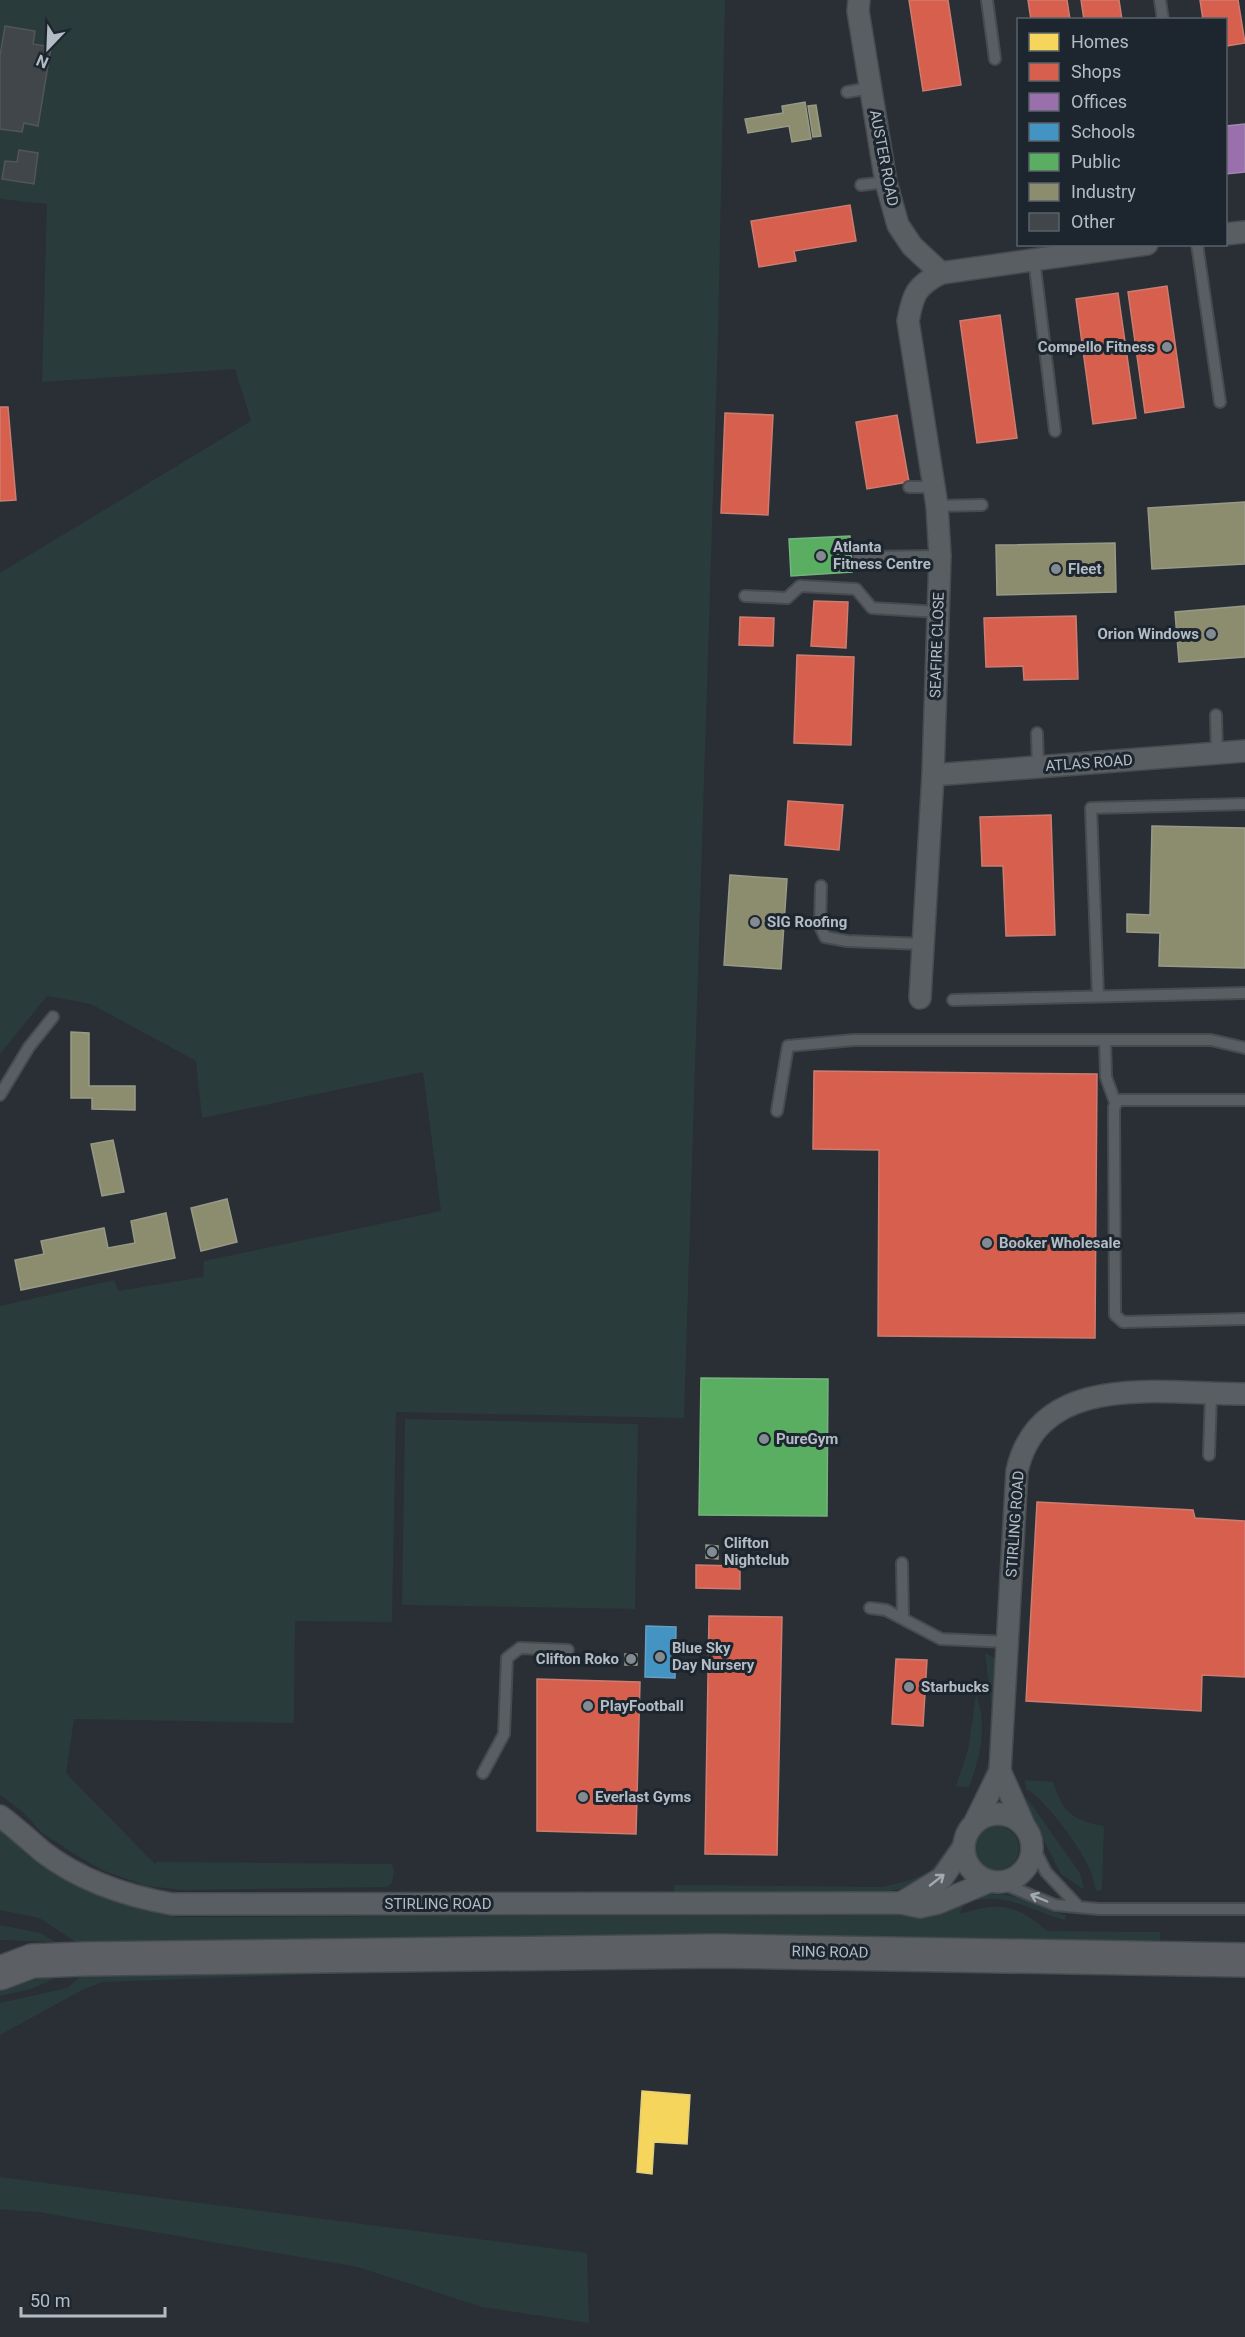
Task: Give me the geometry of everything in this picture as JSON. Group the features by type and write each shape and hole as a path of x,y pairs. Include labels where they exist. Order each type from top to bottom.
{"highway":[{"path":"0,1951 32,1961"},
{"name":"RING ROAD","path":"32,1961 717,1951 1245,1960"},
{"path":"0,1973 32,1961"}],"street":[{"name":"AUSTER ROAD","path":"860,0 858,11 885,182 898,225 920,254 941,273"},
{"path":"1227,234 1245,231"},
{"path":"941,273 1133,246"},
{"name":"SEAFIRE CLOSE","path":"920,998 933,775 940,556 936,496 908,321 913,296 925,281 941,273"},
{"name":"ATLAS ROAD","path":"933,775 1245,751"},
{"name":"STIRLING ROAD","path":"975,1822 1000,1771 1017,1471 1021,1454 1034,1432 1056,1412 1085,1398 1126,1392 1245,1394"},
{"name":"STIRLING ROAD","path":"1000,1771 1024,1825"},
{"path":"995,1814 1015,1818 1024,1825 1032,1844 1032,1854 1025,1870 1010,1881 995,1882 970,1869 963,1848 964,1838 975,1822 995,1814"},
{"name":"STIRLING ROAD","path":"0,1816 44,1852 84,1877 122,1893 172,1904 901,1903 920,1908 995,1882"},
{"path":"901,1903 942,1878 963,1848"}],"lane":[{"path":"987,0 995,59"},
{"path":"1160,0 1163,18"},
{"path":"847,92 870,88"},
{"path":"861,185 885,182"},
{"path":"1197,246 1220,402"},
{"path":"1034,260 1055,431"},
{"path":"909,487 936,496 982,505"},
{"path":"859,556 940,556"},
{"path":"745,596 788,598 800,586 856,589 872,608 938,612"},
{"path":"1216,715 1217,753"},
{"path":"1037,734 1038,767"},
{"path":"1098,996 1091,808 1245,804"},
{"path":"821,886 820,926 825,937 847,941 923,944"},
{"path":"952,1000 1245,993"},
{"path":"0,1095 29,1047 53,1017"},
{"path":"777,1111 788,1046 854,1040 1210,1040 1245,1048"},
{"path":"1105,1040 1106,1077 1115,1102 1115,1315 1123,1322 1245,1319"},
{"path":"1115,1102 1245,1100"},
{"path":"1209,1455 1211,1394"},
{"path":"902,1563 903,1617"},
{"path":"870,1608 886,1610 903,1617 941,1639 1008,1642"},
{"path":"483,1773 504,1734 507,1658 520,1648 568,1650"},
{"path":"1032,1844 1046,1872 1077,1905"},
{"path":"995,1882 1055,1905 1077,1905 1099,1909 1159,1907 1245,1909"}],"shaded area":[{"path":"0,0 725,0 718,336 684,1418 396,1412 392,1622 295,1621 294,1723 74,1719 66,1773 156,1865 156,1862 392,1864 394,1870 392,1883 387,1887 182,1890 147,1886 104,1871 76,1855 41,1832 23,1812 0,1795 0,1306 114,1280 119,1291 203,1277 204,1261 441,1211 423,1072 202,1118 196,1061 91,1004 47,996 0,1054 0,573 251,421 235,369 42,382 47,204 0,199"},
{"path":"405,1419 638,1424 635,1609 402,1605"},
{"path":"985,1653 996,1659 996,1724 992,1760 977,1806 961,1840 942,1868 932,1877 903,1889 884,1892 674,1892 674,1885 883,1887 910,1880 930,1871 949,1846 979,1788 990,1757 991,1703"},
{"path":"976,1695 982,1718 979,1753 969,1787 956,1786 968,1750"},
{"path":"1025,1780 1053,1782 1061,1801 1070,1813 1084,1821 1104,1826 1102,1890 1096,1891 1091,1872 1080,1852 1053,1814 1026,1789"},
{"path":"1026,1797 1080,1873 1084,1890 1061,1874 1025,1804"},
{"path":"997,1826 1006,1827 1013,1832 1018,1839 1018,1857 1013,1864 1006,1869 997,1870 988,1869 981,1864 976,1857 975,1848 976,1839 981,1832 988,1827"},
{"path":"0,1831 49,1866 157,1912 178,1917 923,1914 972,1897 997,1894 1009,1895 1066,1915 1065,1920 1013,1902 992,1899 966,1902 959,1914 985,1908 1006,1908 1025,1915 1047,1931 1160,1932 1160,1945 282,1939 76,1942 39,1918 0,1910"},
{"path":"0,1925 40,1933 55,1942 0,1940"},
{"path":"87,1971 412,1971 103,1982 84,1989 0,2035 0,2003 67,1988"},
{"path":"60,1976 31,1989 0,1996 0,1984"},
{"path":"0,2177 587,2253 589,2323 482,2307 358,2267 38,2212 0,2209"}],"building: Homes":[{"path":"642,2091 690,2095 687,2144 654,2142 652,2174 637,2172"}],"building: Shops":[{"path":"909,0 948,0 961,85 923,91"},
{"path":"1028,0 1067,0 1070,18 1031,18"},
{"path":"1081,0 1119,0 1122,18 1084,18"},
{"path":"1200,0 1238,0 1245,43 1227,46 1227,18 1203,18"},
{"path":"850,205 856,241 794,251 796,261 759,267 751,221"},
{"path":"1167,286 1184,407 1145,413 1128,292"},
{"path":"1118,293 1136,418 1093,424 1076,299"},
{"path":"1000,315 1017,438 977,443 960,321"},
{"path":"0,407 8,407 16,500 0,501"},
{"path":"725,413 773,415 768,515 721,513"},
{"path":"897,415 909,482 867,489 856,422"},
{"path":"814,601 848,602 846,648 811,646"},
{"path":"1076,616 1078,679 1024,680 1023,666 986,667 984,618"},
{"path":"740,617 774,618 773,646 739,645"},
{"path":"797,655 854,657 851,745 794,743"},
{"path":"788,801 843,805 839,850 785,845"},
{"path":"1051,815 1055,935 1006,936 1003,866 982,866 980,817"},
{"name":"Booker Wholesale","path":"814,1071 1097,1074 1095,1338 878,1336 879,1150 813,1149"},
{"path":"1037,1502 1193,1510 1195,1518 1245,1521 1245,1677 1202,1675 1201,1711 1026,1701"},
{"path":"696,1565 740,1566 740,1589 696,1588"},
{"path":"709,1616 782,1617 777,1855 705,1854"},
{"path":"896,1659 927,1660 923,1726 892,1724"},
{"path":"537,1679 640,1682 636,1834 537,1831"}],"building: Offices":[{"path":"1245,124 1245,172 1227,174 1227,126"}],"building: Schools":[{"path":"646,1626 676,1627 675,1678 645,1677"}],"building: Public":[{"name":"Atlanta Fitness Centre","path":"850,536 852,572 791,576 789,539"},
{"name":"PureGym","path":"701,1378 828,1379 827,1516 699,1515"}],"building: Industry":[{"path":"805,102 811,139 792,142 789,126 748,133 745,119 783,113 782,106"},
{"path":"816,105 821,136 813,137 808,106"},
{"path":"1245,502 1245,564 1152,569 1148,508"},
{"name":"Fleet","path":"1115,543 1116,592 997,595 996,545"},
{"name":"Orion Windows","path":"1245,606 1245,657 1179,662 1175,612"},
{"path":"1152,826 1245,828 1245,968 1159,966 1160,933 1127,932 1127,914 1150,915"},
{"name":"SIG Roofing","path":"730,875 787,879 781,969 724,965"},
{"path":"71,1032 89,1033 89,1086 135,1086 135,1110 92,1109 92,1098 71,1098"},
{"path":"113,1140 124,1192 102,1196 91,1144"},
{"path":"227,1199 237,1242 201,1251 191,1208"},
{"path":"166,1213 175,1258 21,1290 15,1260 44,1254 41,1241 104,1228 108,1248 135,1243 131,1221"},
{"name":"Clifton Nightclub","path":"706,1545 718,1546 718,1559 706,1558"},
{"name":"Clifton Roko","path":"625,1654 637,1654 637,1665 625,1665"}],"building: Other":[{"path":"5,26 35,31 33,44 51,47 38,126 24,123 22,132 0,129 0,56"},
{"path":"19,150 38,153 34,184 2,179 5,161 17,162"}],"place":[{"name":"Compello Fitness","path":"1167,347"},
{"name":"Atlanta Fitness Centre","path":"821,556"},
{"name":"Fleet","path":"1056,569"},
{"name":"Orion Windows","path":"1211,634"},
{"name":"SIG Roofing","path":"755,922"},
{"name":"Booker Wholesale","path":"987,1243"},
{"name":"PureGym","path":"764,1439"},
{"name":"Clifton Nightclub","path":"712,1552"},
{"name":"Blue Sky Day Nursery","path":"660,1657"},
{"name":"Clifton Roko","path":"631,1659"},
{"name":"Starbucks","path":"909,1687"},
{"name":"PlayFootball","path":"588,1706"},
{"name":"Everlast Gyms","path":"583,1797"}]}
